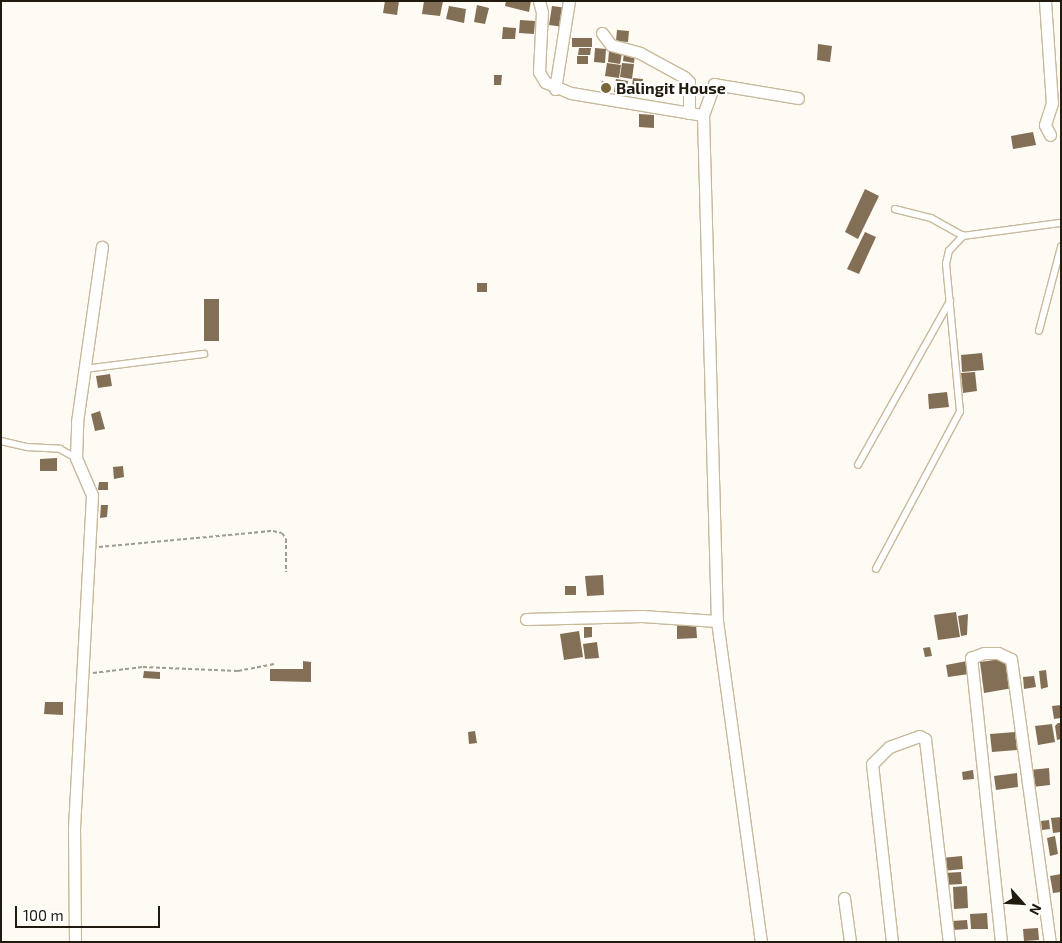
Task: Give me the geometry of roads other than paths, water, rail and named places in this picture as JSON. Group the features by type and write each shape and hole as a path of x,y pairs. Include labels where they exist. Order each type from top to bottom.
{"street":[{"path":"539,1 542,12 539,72 545,82 555,89 703,116"},
{"path":"555,89 569,1"},
{"path":"1045,1 1056,103 1046,125 1050,135"},
{"path":"602,33 611,45 640,53 684,77 689,82 689,113"},
{"path":"761,942 717,621 703,116 714,84 798,98"},
{"path":"76,942 74,828 80,675 91,548 92,495 76,458 84,369 102,247"},
{"path":"526,619 642,616 717,621"},
{"path":"1001,942 971,658 973,655 993,652 1011,659 1050,942"},
{"path":"892,942 872,764 889,747 919,736 925,738 949,942"},
{"path":"844,898 850,942"}],"lane":[{"path":"895,209 931,218 963,236"},
{"path":"876,569 960,412 947,256 954,242 963,236 1061,223"},
{"path":"1039,331 1061,247"},
{"path":"858,465 950,301"},
{"path":"84,369 204,354"},
{"path":"1,441 27,447 60,449 76,458"}],"place":[{"name":"Balingit House","path":"606,88"}]}
